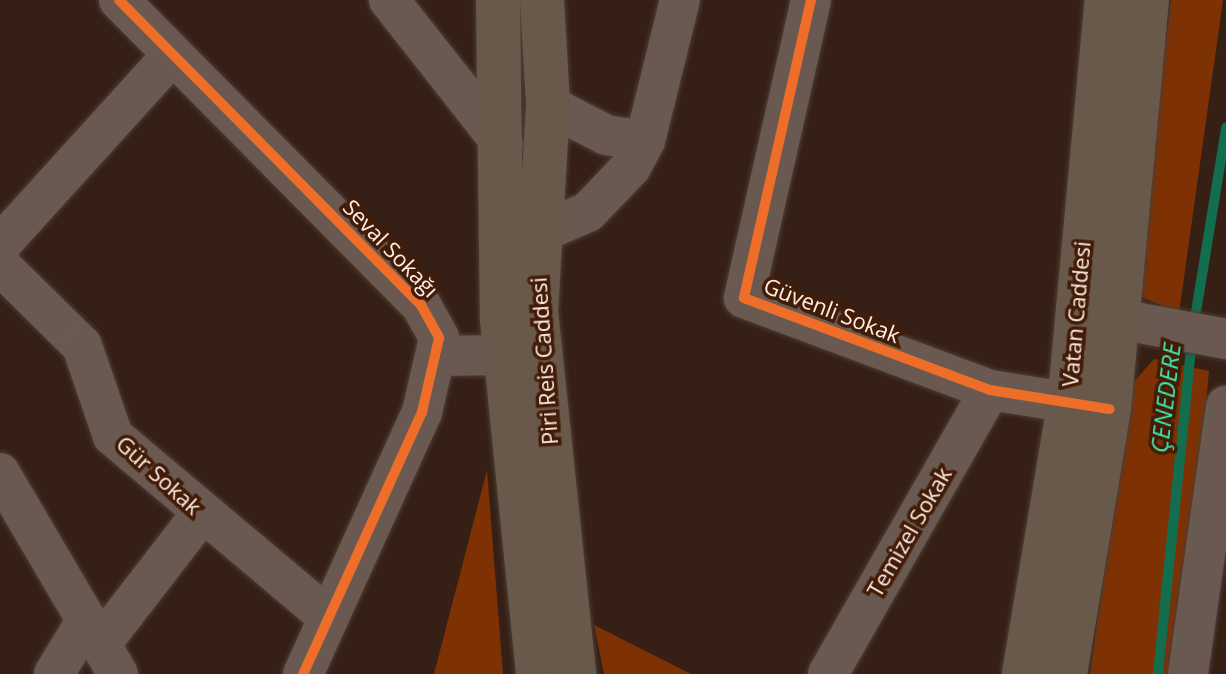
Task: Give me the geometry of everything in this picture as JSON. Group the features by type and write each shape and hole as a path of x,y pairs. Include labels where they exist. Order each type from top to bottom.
{"main road":[{"name":"Piri Reis Caddesi","path":"498,0 503,145 504,355 538,674"},
{"name":"Piri Reis Caddesi","path":"542,0 548,105 536,311 574,674"},
{"name":"Vatan Caddesi","path":"1065,674 1089,408 1074,311 1107,0"},
{"name":"Vatan Caddesi","path":"1024,674 1089,408 1133,321 1147,0"}],"street":[{"name":"Seval Sokağı","path":"119,0 421,305 439,338 438,356"},
{"path":"389,0 503,145"},
{"path":"539,233 606,197 645,141 680,0"},
{"name":"Güvenli Sokak","path":"811,0 744,298 990,390 1089,408"},
{"path":"0,245 172,55"},
{"path":"548,105 606,135 645,141"},
{"name":"Gür Sokak","path":"0,265 82,346 113,436 329,618"},
{"path":"1074,311 1219,338"},
{"path":"303,674 422,412 438,356 504,355"},
{"name":"Temizel Sokak","path":"828,674 990,390"},
{"path":"1188,674 1226,406"},
{"path":"0,473 101,647"},
{"path":"54,674 101,647 202,513"}],"shaded area":[{"path":"1171,0 1223,0 1179,313 1135,294"},
{"path":"1154,359 1209,371 1180,674 1090,674 1131,385"},
{"path":"487,470 503,674 434,674"},
{"path":"594,625 691,674 604,674"}],"waterway":[{"name":"ÇENEDERE","path":"1194,324 1226,128"},
{"name":"ÇENEDERE","path":"1158,674 1192,340"}],"cycle path":[{"path":"119,0 421,305 439,338 422,412 303,674"},
{"path":"811,0 744,298 990,390 1109,409"}]}
